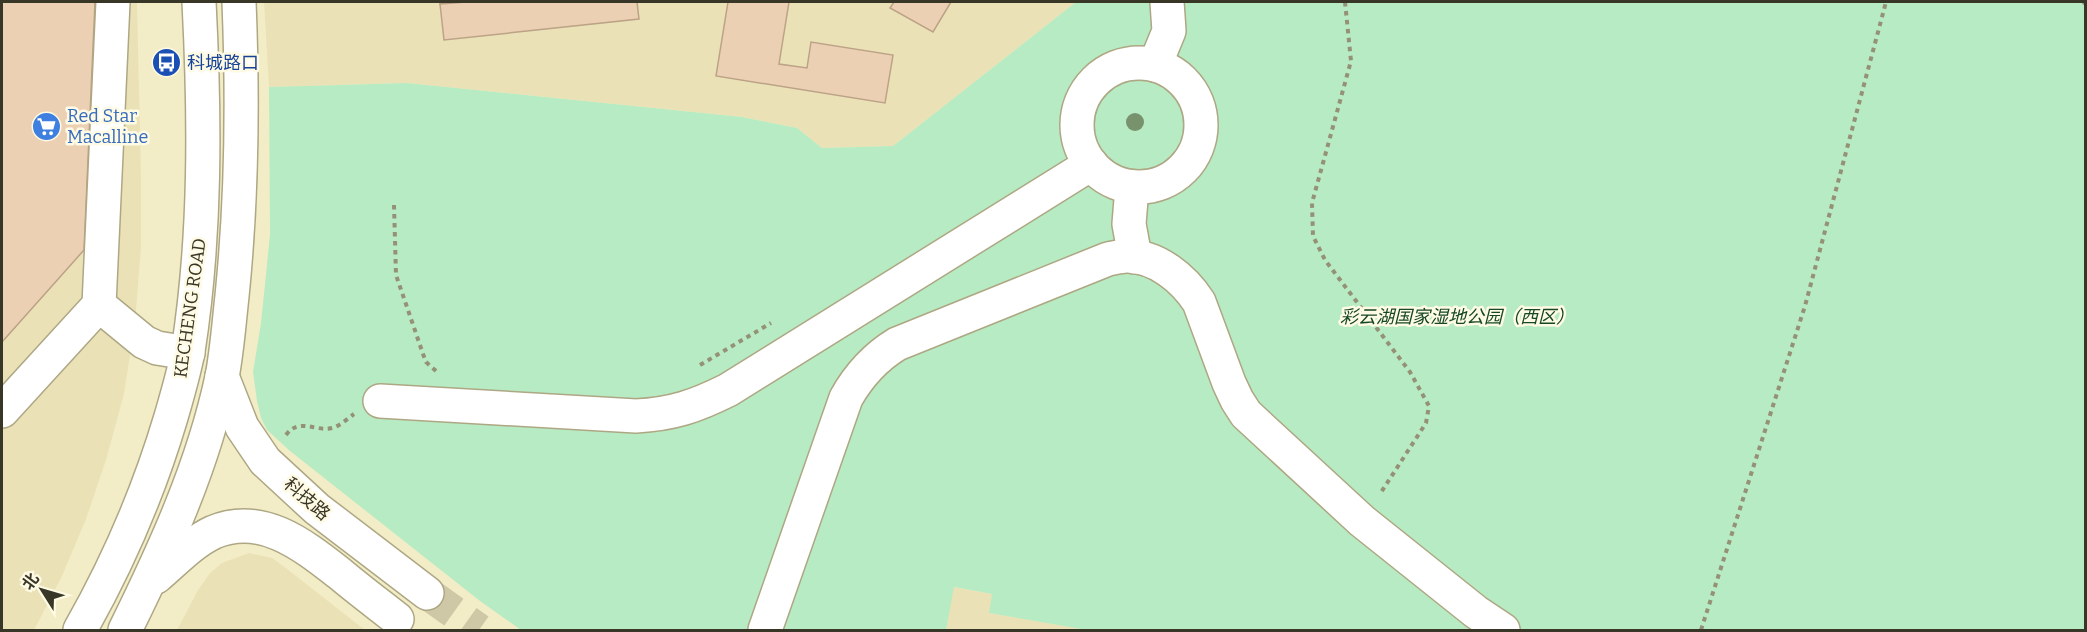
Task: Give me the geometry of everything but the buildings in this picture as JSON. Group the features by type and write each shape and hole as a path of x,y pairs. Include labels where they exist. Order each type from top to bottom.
{"main road":[{"path":"2,411 99,305 113,2"},
{"name":"KECHENG ROAD","path":"81,630 127,536 155,469 188,353 202,232 202,64 199,2"},
{"path":"125,630 165,549 195,471 222,376 238,238 242,76 239,2"},
{"path":"1155,64 1169,31 1167,2"},
{"path":"1135,62 1155,64 1173,72 1188,86 1197,104 1201,123 1198,144 1188,163 1173,177 1154,185 1132,187 1112,181 1101,174 1083,153 1077,132 1078,111 1085,93 1098,77 1115,67 1135,62"},
{"path":"380,401 636,416 681,411 728,390 1091,164"},
{"path":"1132,187 1130,224 1135,257"},
{"path":"765,630 846,398 854,383 868,366 881,353 897,344 1108,259 1127,256 1157,264 1191,289 1199,302 1229,383 1246,414 1362,520 1468,606 1503,630"},
{"path":"99,305 144,342 157,348 188,353"},
{"name":"科技路","path":"222,376 242,427 265,461 317,509 427,593"},
{"path":"147,584 212,533 225,528 258,526 277,532 309,549 397,620"}],"path":[{"path":"1345,2 1351,61 1312,203 1313,236 1325,260 1410,372 1429,406 1426,423 1362,520"},
{"path":"1701,630 1805,306 1886,2"},
{"path":"394,204 394,262 398,285 426,362 441,372"},
{"path":"694,369 773,321"},
{"path":"282,441 294,426 332,428 369,404 380,401"}],"shaded area":[{"path":"2,2 137,2 141,247 135,323 124,394 106,460 86,519 62,576 34,630 2,630"},
{"path":"264,2 1076,2 893,146 822,148 797,128 742,117 407,83 269,87"},
{"path":"249,553 272,558 365,630 177,630 198,590 210,573 222,563"},
{"path":"953,587 992,594 990,613 1087,630 946,630"}],"green space":[{"name":"彩云湖国家湿地公园（西区）","path":"1076,2 2085,2 2085,630 1087,630 989,613 992,594 954,587 946,630 521,630 480,601 290,451 267,430 261,418 253,372 261,323 270,235 269,87 407,83 742,117 797,128 822,148 893,146"}],"tunnel":[{"path":"427,593 479,630"}],"place":[{"name":"科城路口","path":"166,63"},
{"name":"Red Star Macalline","path":"46,126"}]}
